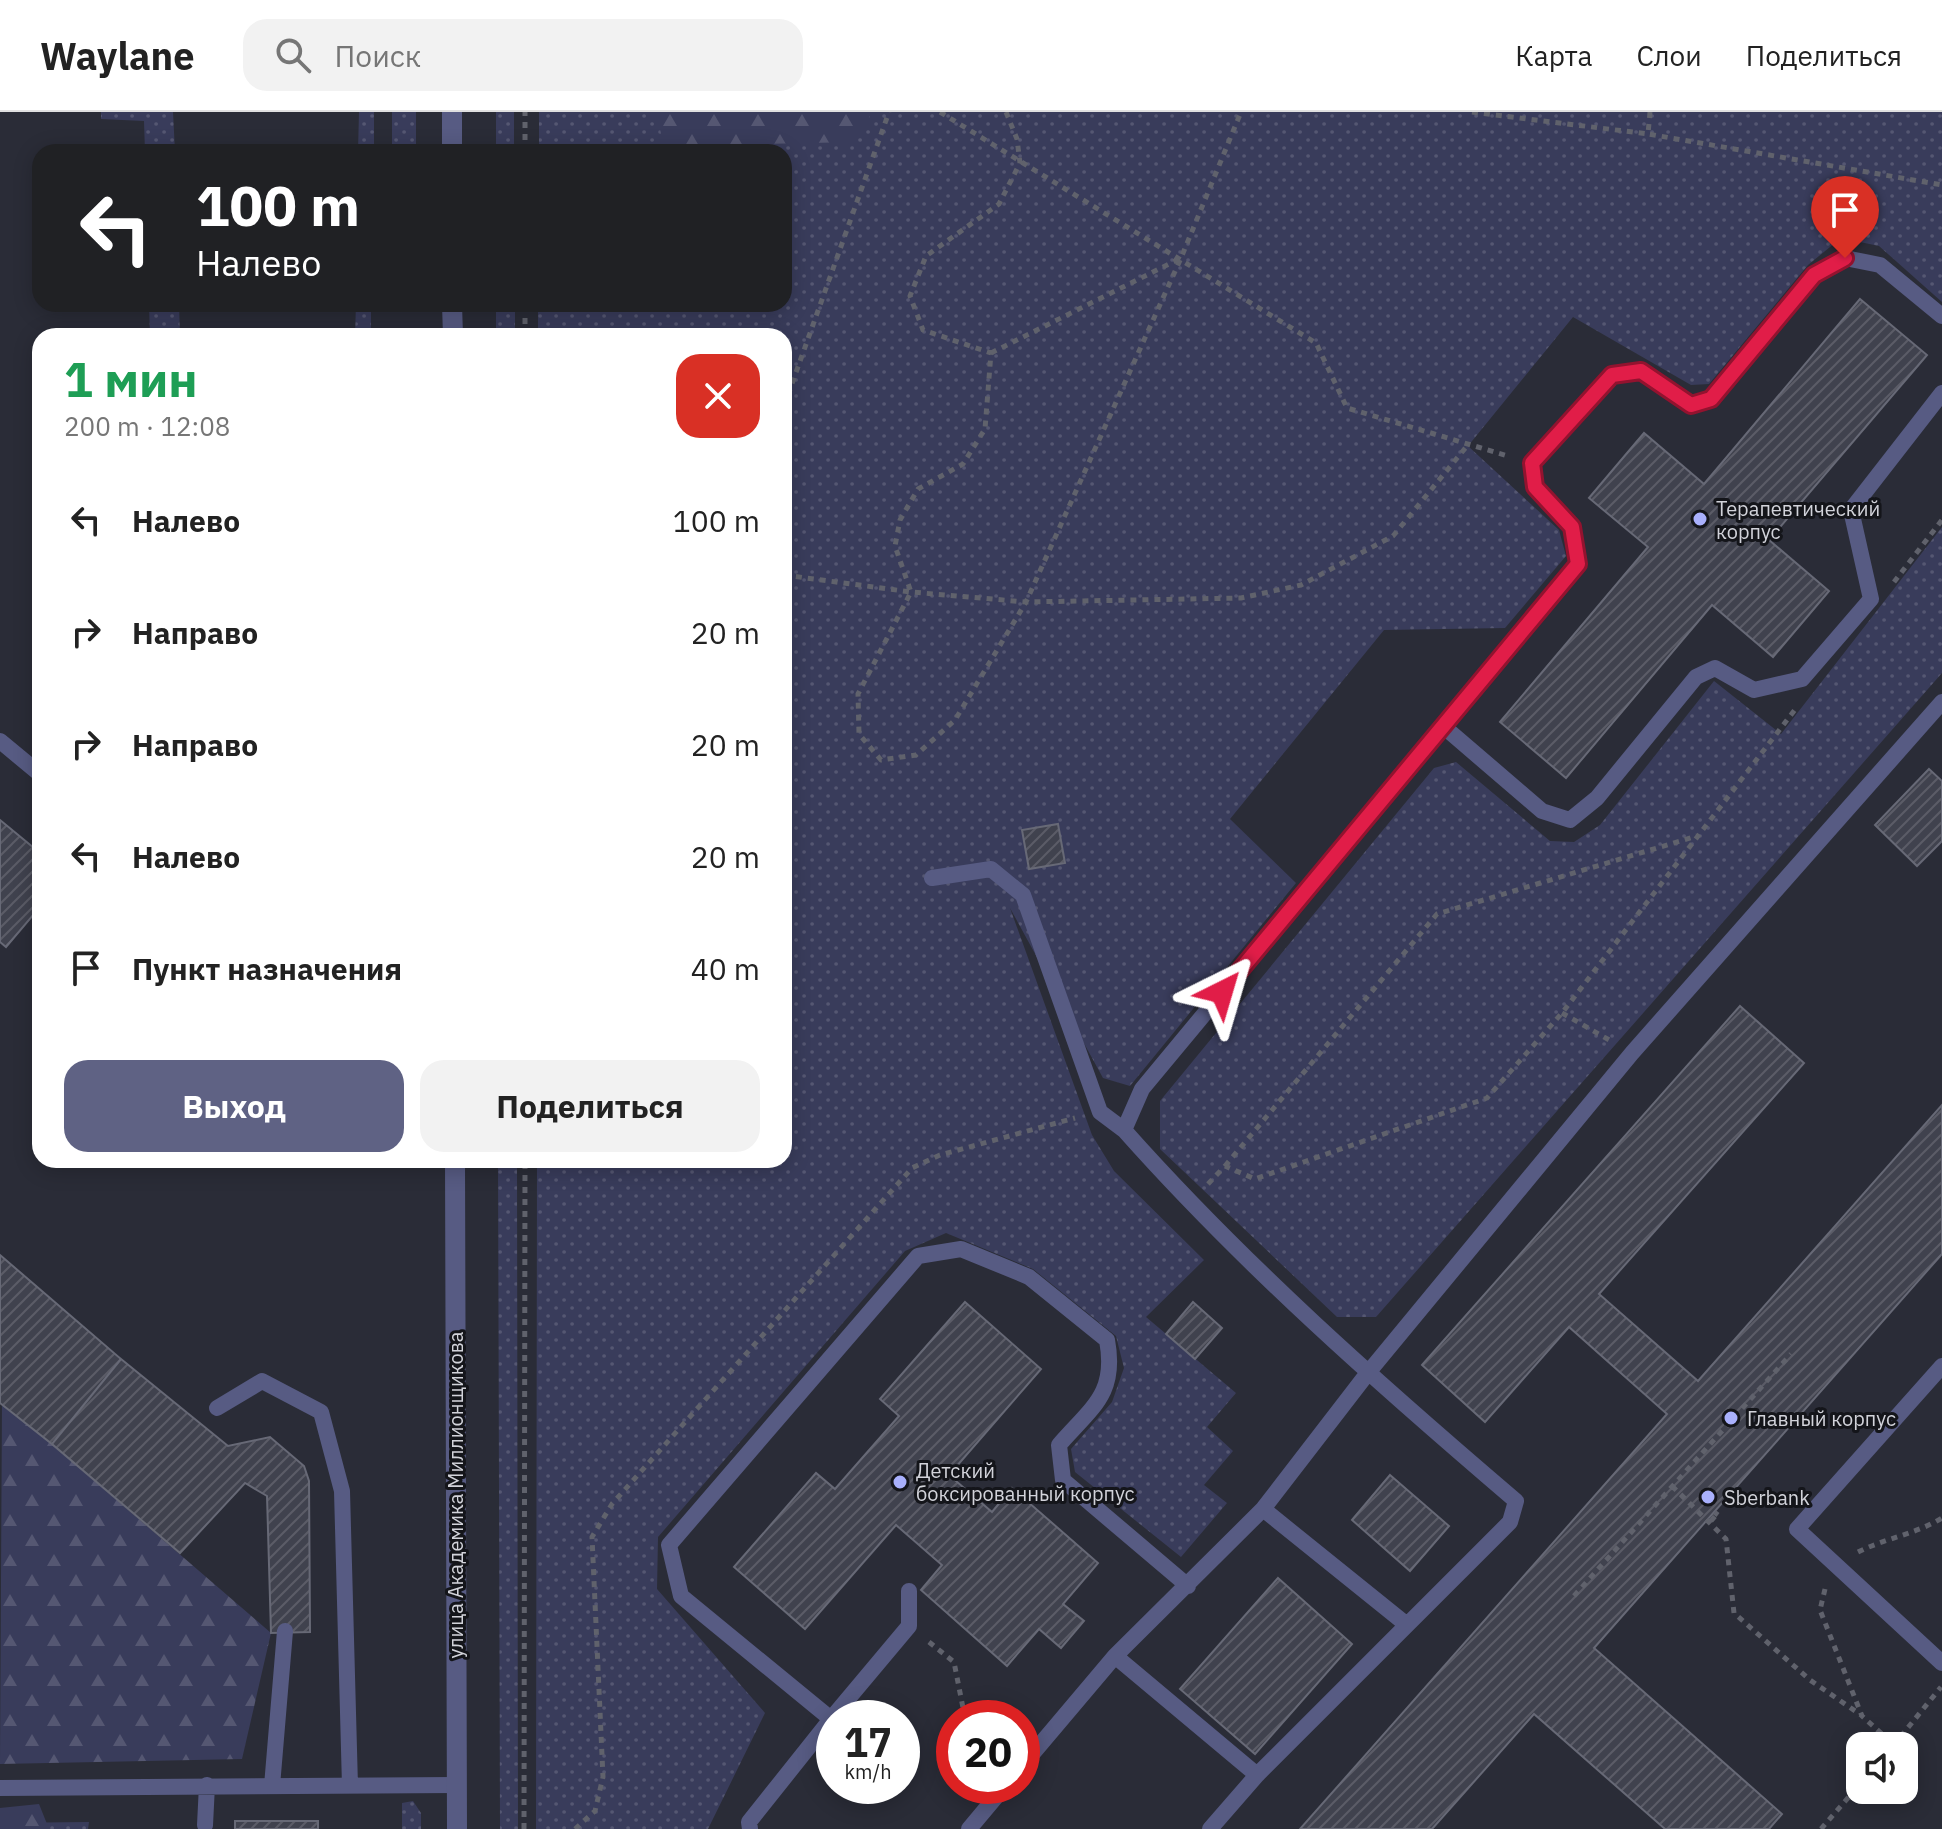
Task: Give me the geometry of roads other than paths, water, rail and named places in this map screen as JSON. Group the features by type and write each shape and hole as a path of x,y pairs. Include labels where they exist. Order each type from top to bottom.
{"street":[{"path":"452,112 452,144"},
{"name":"улица Академика Миллионщикова","path":"455,1168 457,1829"}],"lane":[{"path":"1124,1130 1142,1089 1578,564 1572,527 1535,487 1532,463 1612,375 1641,371 1691,405 1711,399 1814,275 1845,258 1880,265 1942,316"},
{"path":"1443,726 1542,811 1570,820 1597,798 1696,677 1715,668 1754,690 1802,679 1871,599 1851,510 1942,393"},
{"path":"1040,1745 1115,1656 1263,1509 1367,1374 1632,1053 1942,702"},
{"path":"0,741 32,767"},
{"path":"932,878 991,869 1023,895 1100,1112 1124,1130 1189,1203 1367,1374 1516,1501 1510,1522 1257,1775 1210,1829"},
{"path":"816,1707 681,1596 669,1545 918,1256 961,1249 1029,1277 1107,1340 1112,1368 1103,1395 1059,1445 1063,1480 1188,1586"},
{"path":"1942,1366 1797,1529 1942,1663"},
{"path":"217,1408 262,1381 321,1412 342,1491 350,1786"},
{"path":"1263,1509 1407,1625"},
{"path":"847,1700 909,1626 909,1591"},
{"path":"272,1786 285,1631"},
{"path":"1115,1656 1257,1775"},
{"path":"750,1829 749,1822 816,1738"},
{"path":"205,1825 207,1785"},
{"path":"0,1788 456,1785"},
{"path":"969,1829 990,1804"}],"place":[{"name":"Терапевтический корпус","path":"1700,519"},
{"name":"Главный корпус","path":"1731,1418"},
{"name":"Детский боксированный корпус","path":"900,1482"},
{"name":"Sberbank","path":"1708,1497"}]}
